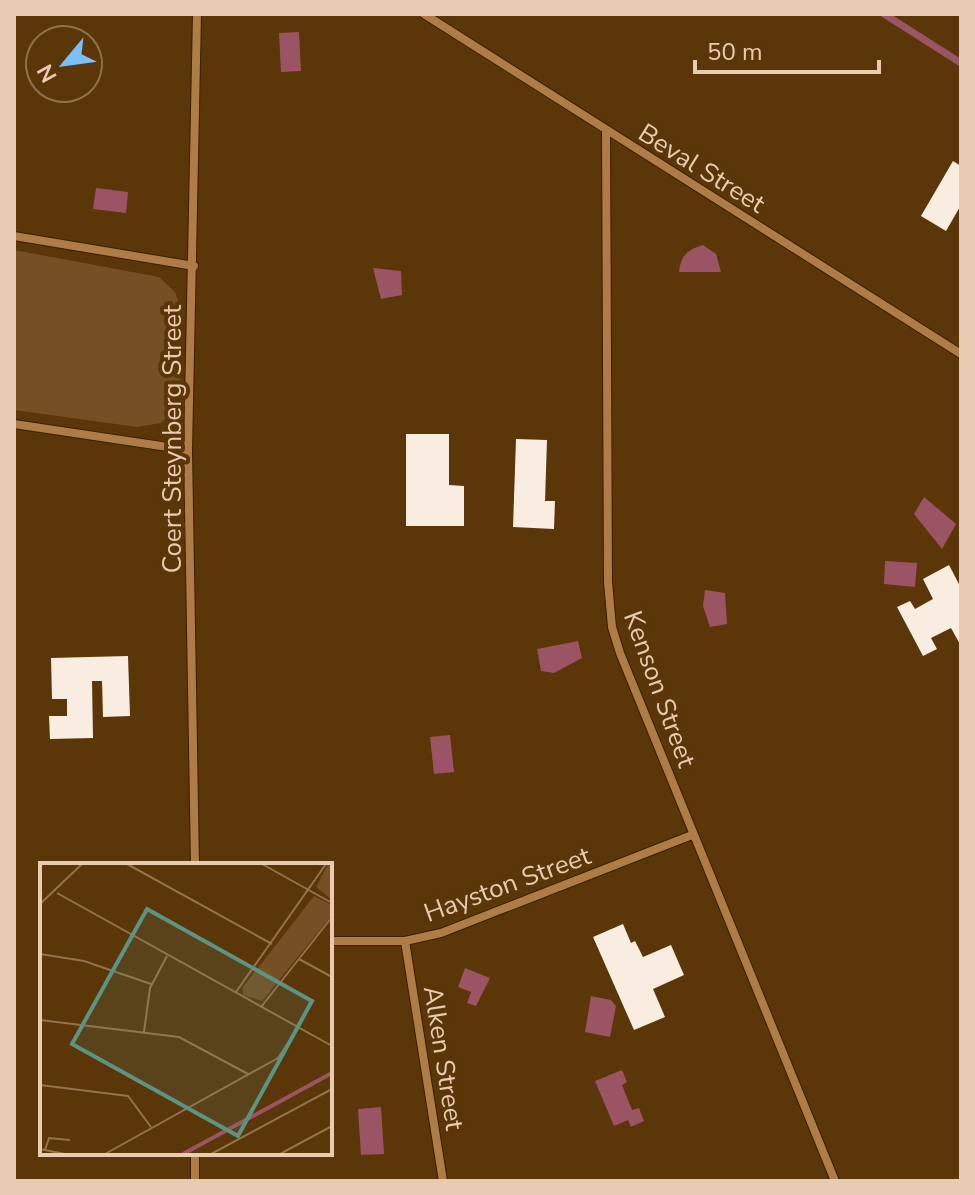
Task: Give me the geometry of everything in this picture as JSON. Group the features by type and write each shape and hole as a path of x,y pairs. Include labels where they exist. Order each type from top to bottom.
{"street":[{"name":"Coert Steynberg Street","path":"195,863 188,450 197,14"},
{"name":"Beval Street","path":"424,14 961,354"},
{"name":"Kenson Street","path":"606,131 609,608 620,653 835,1181"},
{"path":"14,236 194,266"},
{"path":"14,424 188,450"},
{"name":"Hayston Street","path":"332,941 405,941 453,930 692,835"},
{"name":"Alken Street","path":"405,941 443,1181"},
{"path":"195,1155 195,1181"}],"shaded area":[{"path":"299,32 301,71 281,72 279,33"},
{"path":"96,188 128,192 126,213 93,209"},
{"path":"703,245 716,254 721,272 679,272 686,254"},
{"path":"14,250 159,277 175,292 181,308 180,403 161,423 137,427 14,410"},
{"path":"373,268 401,271 402,295 381,299"},
{"path":"924,497 956,524 942,549 914,514"},
{"path":"885,561 917,563 915,587 884,584"},
{"path":"705,590 725,593 727,624 710,627 703,606"},
{"path":"578,641 582,658 554,673 541,671 537,649"},
{"path":"450,735 454,772 434,774 430,737"},
{"path":"465,968 490,978 476,1006 467,1003 471,992 458,987"},
{"path":"591,996 611,1000 616,1006 610,1037 585,1032"},
{"path":"622,1070 627,1082 622,1085 632,1110 639,1108 644,1121 631,1127 628,1120 614,1126 595,1081"},
{"path":"381,1107 384,1154 361,1155 358,1109"}],"building":[{"path":"953,161 961,166 961,205 946,231 921,216"},
{"path":"406,434 449,434 449,485 464,486 464,526 406,526"},
{"path":"516,439 547,440 545,501 555,501 554,529 513,527"},
{"path":"949,565 961,588 961,646 951,628 931,638 937,649 923,656 897,607 910,601 915,609 933,599 923,579"},
{"path":"128,656 130,716 103,717 102,681 92,681 93,738 50,739 49,716 67,716 67,699 52,699 51,658"},
{"path":"623,924 631,943 635,941 643,957 671,945 684,975 653,989 665,1017 634,1030 593,937"}],"waterway":[{"path":"884,14 961,63"}]}
